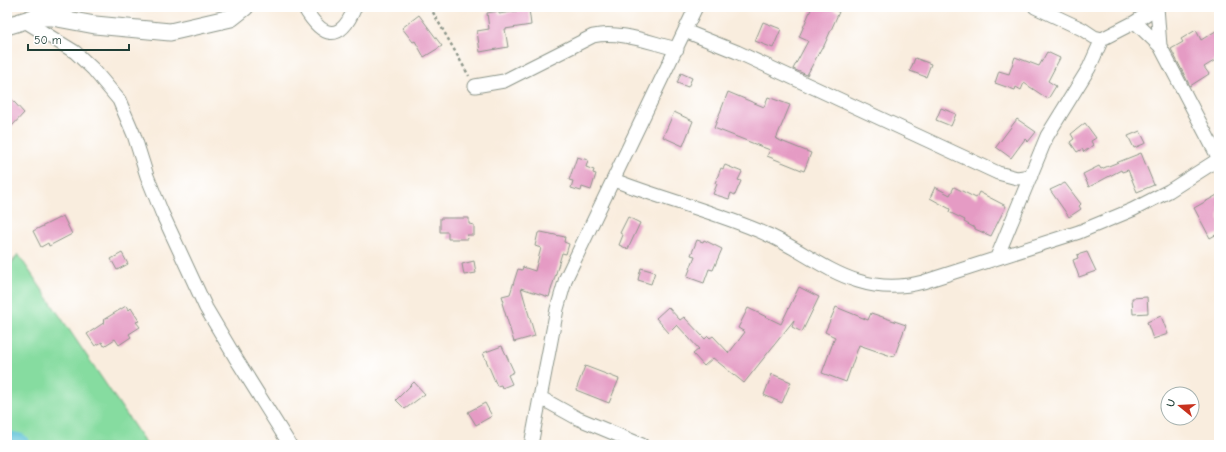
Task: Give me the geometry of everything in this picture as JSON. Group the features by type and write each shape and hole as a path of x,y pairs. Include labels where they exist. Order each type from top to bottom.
{"main road":[{"path":"15,23 36,17 52,17 95,25 170,32 231,18 245,7"}],"street":[{"path":"304,7 316,26 331,33 337,32 344,27 355,7"},
{"path":"533,444 557,309 566,278 696,7"},
{"path":"1035,7 1082,29 1094,37 1102,39"},
{"path":"998,257 1030,176 1048,136 1089,68 1102,39 1134,22 1157,7 1160,46"},
{"path":"614,180 767,234 839,273 858,281 890,287 907,286 1079,232 1132,210 1169,191 1219,159 1160,46 1134,22"},
{"path":"15,23 75,52 93,69 119,100 134,134 147,176 162,213 206,308 234,357 290,445"},
{"path":"685,31 737,52 998,173 1008,177 1017,178 1030,176"},
{"path":"475,86 504,81 593,36 602,34 624,36 677,49"},
{"path":"541,398 577,418 642,445"}],"path":[{"path":"430,7 475,86"}],"green space":[{"path":"18,254 147,445 7,445 7,270"}],"building":[{"path":"812,7 827,7 839,12 823,48 822,47 807,75 793,69 808,41 799,37"},
{"path":"529,9 531,25 505,29 508,47 480,52 477,31 489,29 487,13 499,11 499,14"},
{"path":"419,15 442,46 424,57 415,41 413,42 402,28"},
{"path":"763,22 781,29 773,48 755,41"},
{"path":"1219,29 1219,58 1204,67 1209,74 1190,86 1171,49 1183,42 1181,39 1196,30 1201,40"},
{"path":"1047,52 1060,58 1048,81 1056,86 1048,99 1024,83 1021,90 1016,87 1015,90 995,83 999,71 1009,74 1015,57 1039,66"},
{"path":"915,58 931,64 926,77 910,71"},
{"path":"681,73 692,78 688,87 677,83"},
{"path":"728,92 764,107 768,97 790,105 776,139 811,153 804,171 767,156 770,150 714,128"},
{"path":"7,94 24,113 12,126 11,125 7,128"},
{"path":"941,108 956,114 951,126 936,120"},
{"path":"674,112 693,121 683,146 663,137"},
{"path":"1017,119 1036,132 1028,142 1025,139 1011,158 996,147"},
{"path":"1085,123 1096,138 1091,141 1093,145 1084,152 1082,149 1077,152 1070,142 1074,139 1071,134"},
{"path":"1140,131 1146,143 1134,148 1128,136"},
{"path":"1141,153 1154,185 1137,192 1128,170 1122,172 1121,170 1089,187 1083,174 1099,166 1101,169"},
{"path":"577,157 588,160 586,167 594,170 593,173 596,174 591,190 582,187 581,191 571,188 573,181 569,180"},
{"path":"725,165 742,172 738,180 741,181 735,195 731,193 729,199 713,194 717,184 715,183 721,168 723,169"},
{"path":"1065,183 1081,204 1079,206 1081,209 1069,217 1050,190"},
{"path":"935,187 950,195 954,187 976,198 979,192 1006,206 991,236 975,229 964,222 965,220 949,212 950,209 930,198"},
{"path":"1219,194 1219,233 1210,238 1194,208"},
{"path":"63,216 72,234 49,246 48,243 41,247 33,231"},
{"path":"628,217 640,223 628,249 619,245 623,235 620,233"},
{"path":"440,218 469,218 469,224 474,225 474,235 467,235 468,239 448,239 448,232 440,232"},
{"path":"541,232 565,237 564,242 569,244 566,254 562,253 549,297 521,288 535,336 514,342 502,303 504,302 502,296 510,294 518,269 522,270 523,267 535,271 541,248 535,246 538,233"},
{"path":"697,240 703,242 704,240 722,249 713,270 709,269 704,283 687,277 695,256 691,255"},
{"path":"1087,252 1096,271 1079,277 1073,260 1078,258 1077,255"},
{"path":"122,253 128,264 117,270 111,259"},
{"path":"474,261 476,273 464,275 462,264"},
{"path":"641,268 655,272 651,284 638,280"},
{"path":"799,287 819,297 802,332 792,327 794,320 744,383 713,358 704,366 693,354 699,349 677,325 669,333 656,318 668,307 680,320 684,317 705,339 708,336 710,338 713,336 729,353 745,332 738,328 748,308 781,324"},
{"path":"1147,297 1148,313 1133,314 1132,298"},
{"path":"126,306 129,310 131,308 139,321 136,322 140,327 129,334 131,337 119,345 115,339 104,346 102,342 95,346 87,334 105,322 103,320"},
{"path":"836,307 868,320 871,313 906,325 894,357 859,345 846,382 822,373 835,337 825,332"},
{"path":"1161,316 1168,334 1153,339 1147,322"},
{"path":"502,346 514,372 508,375 512,384 502,388 501,385 497,386 483,353"},
{"path":"585,366 619,379 609,403 576,390"},
{"path":"772,374 791,382 782,403 764,395"},
{"path":"414,382 425,394 405,409 396,400"},
{"path":"485,403 492,416 476,425 468,412"}],"waterway":[{"path":"7,443 18,445"}]}
